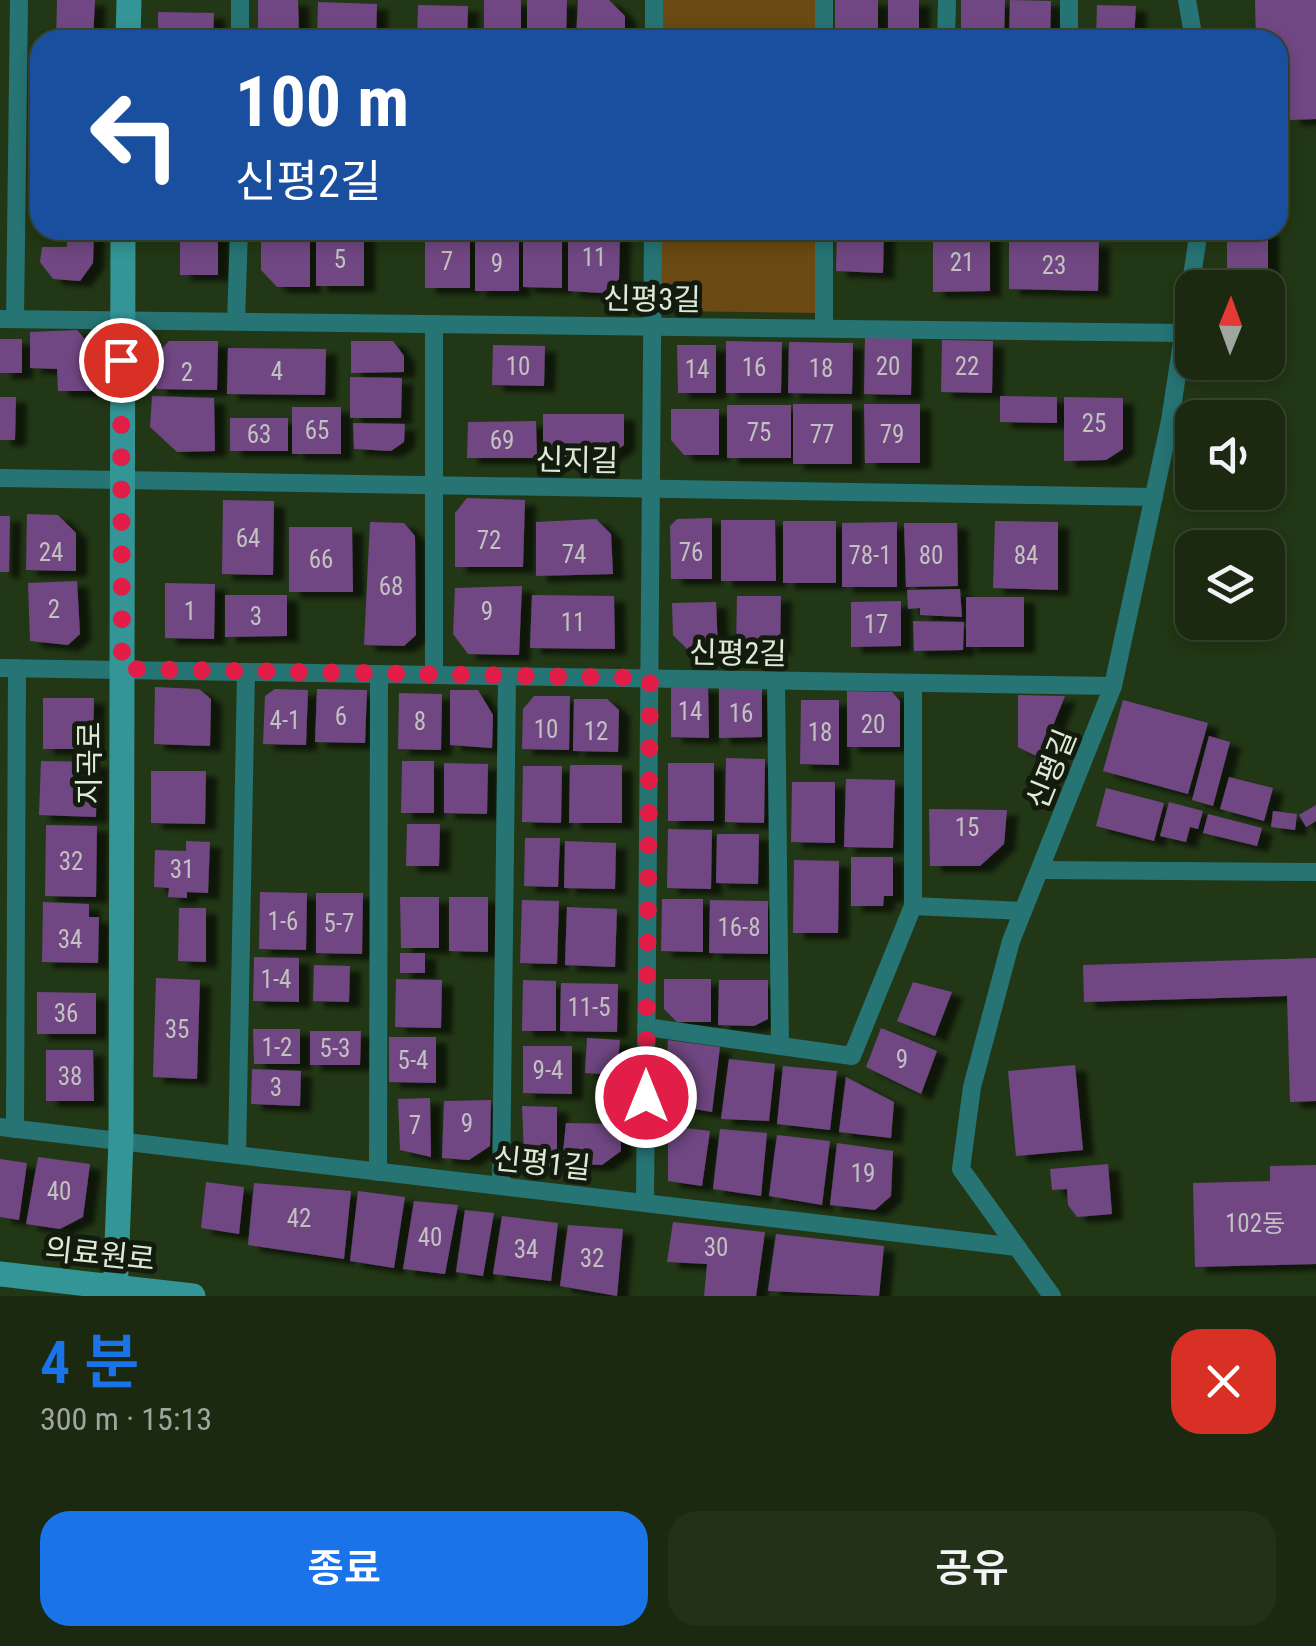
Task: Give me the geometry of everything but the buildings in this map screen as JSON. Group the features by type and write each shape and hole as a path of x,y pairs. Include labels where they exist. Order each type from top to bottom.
{"street":[{"path":"128,30 129,0"},
{"name":"지곡로","path":"115,1293 121,1140 123,240"},
{"name":"의료원로","path":"0,1274 115,1293 193,1296"}],"lane":[{"path":"7,319 8,147 18,0"},
{"path":"240,0 240,30"},
{"path":"654,0 654,30"},
{"path":"824,0 824,30"},
{"path":"946,30 947,0"},
{"path":"1069,0 1069,30"},
{"path":"1187,0 1192,30"},
{"path":"236,322 239,240"},
{"path":"645,1202 652,240"},
{"path":"824,240 824,328"},
{"name":"신평길","path":"1193,270 1198,240"},
{"name":"신평3길","path":"7,319 1175,332"},
{"path":"434,324 434,675"},
{"name":"신평길","path":"1052,1296 961,1170 972,1087 1011,941 1114,686 1177,380"},
{"name":"신지길","path":"0,478 1154,498"},
{"path":"8,1128 9,668"},
{"name":"신평2길","path":"9,668 1114,686"},
{"path":"237,1155 246,672"},
{"path":"378,1172 379,674"},
{"path":"502,1186 507,676"},
{"path":"776,681 780,1046"},
{"path":"646,1027 852,1056 914,906 913,683"},
{"path":"1040,870 1316,872"},
{"path":"914,906 1023,911"},
{"name":"신평1길","path":"8,1128 1017,1247"}],"shaded area":[{"path":"661,0 817,0 817,30 661,30"},
{"path":"660,240 817,240 817,313 659,311"}],"route":[{"path":"121,360 122,669 650,678 646,1097"}]}
